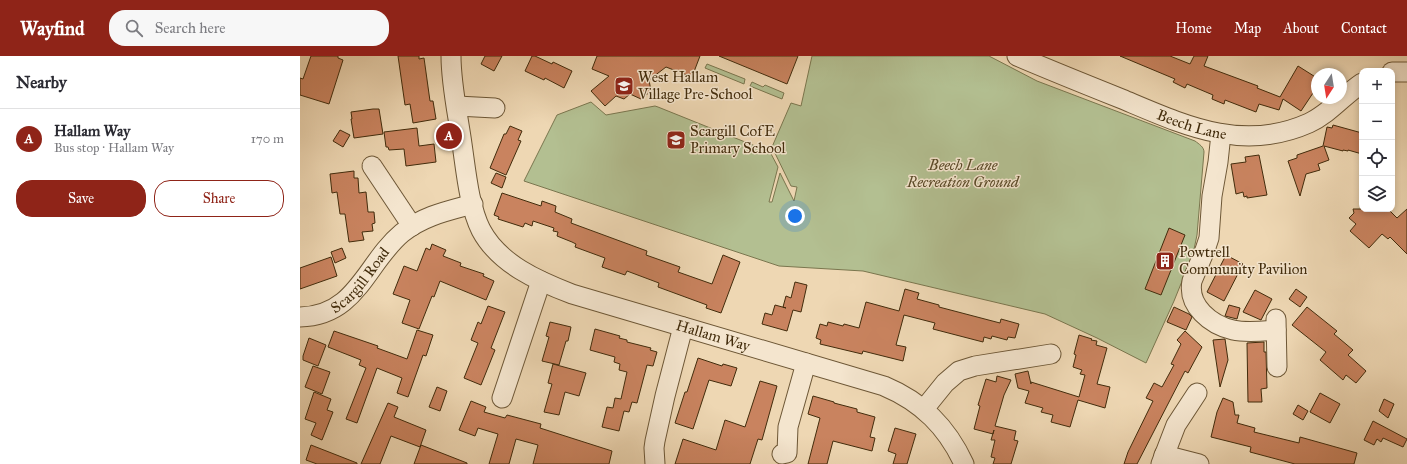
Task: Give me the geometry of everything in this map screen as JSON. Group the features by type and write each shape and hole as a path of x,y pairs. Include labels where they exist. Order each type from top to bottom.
{"street":[{"name":"Hallam Way","path":"451,56 453,82 473,204 481,230 496,250 518,268 541,281 572,294 884,386 899,392 924,409 937,423 952,441 964,464"},
{"name":"Beech Lane","path":"1017,56 1177,122 1198,129 1237,136 1264,135 1301,126 1319,117 1359,85"},
{"path":"1395,72 1407,72"},
{"path":"457,106 495,108"},
{"path":"1221,134 1211,202 1210,230 1205,250 1192,281 1192,296 1203,314 1222,326 1241,331 1276,325 1277,367"},
{"path":"372,166 390,179 412,226"},
{"name":"Scargill Road","path":"300,317 310,317 328,312 346,300 357,289 395,240 412,226 425,219 444,212 473,204"},
{"path":"502,398 516,378 541,281"},
{"path":"655,464 654,448 647,440 665,396 683,327"},
{"path":"924,409 945,383 959,371 975,366 1051,354"},
{"path":"782,454 787,454 788,427 806,363"},
{"path":"1197,393 1180,416 1163,459 1199,464"}],"green space":[{"name":"Beech Lane Recreation Ground","path":"812,56 989,56 1037,81 1195,141 1201,146 1204,152 1197,235 1193,254 1146,363 1045,314 863,271 779,266 524,181 557,115 591,102 606,115 655,106 770,152 778,167 769,202 772,202 780,173 794,201 797,187 791,186 772,147 791,103 801,106"},
{"path":"707,64 745,79 744,84 705,68"},
{"path":"752,82 763,87 765,85 784,93 782,99 750,86"}],"building":[{"path":"311,56 338,56 338,58 343,60 329,104 300,95 300,78 303,79"},
{"path":"398,56 419,56 419,59 424,58 430,101 433,101 436,119 413,123 410,104 405,105"},
{"path":"485,56 502,56 494,71 481,64"},
{"path":"532,56 552,64 553,62 572,71 564,88 545,78 544,80 525,71"},
{"name":"West Hallam Village Pre-School","path":"597,56 700,56 692,77 666,67 649,80 651,91 641,99 630,94 624,99 616,96 605,106 591,91 609,76 592,69"},
{"path":"719,56 798,56 787,84"},
{"path":"1120,56 1170,56 1190,64 1194,56 1208,56 1204,66 1258,86 1257,88 1280,97 1298,66 1311,74 1311,96 1301,111 1283,99 1279,110 1259,104 1256,112 1225,100 1224,104 1212,99 1213,95 1187,84 1185,88 1173,82 1175,79"},
{"path":"379,109 383,134 354,138 351,112"},
{"path":"1333,125 1359,132 1359,153 1324,146 1329,160 1318,164 1320,170 1306,174 1300,196 1288,161 1297,158 1297,155 1323,146 1327,127 1332,128"},
{"path":"510,126 522,131 518,140 521,141 506,175 490,168 504,134 506,134"},
{"path":"417,128 419,146 434,144 436,162 406,166 404,149 389,150 388,147 386,147 384,132"},
{"path":"340,130 350,135 343,147 333,141"},
{"path":"1259,155 1267,195 1247,198 1247,196 1244,197 1243,192 1236,194 1231,164 1246,162 1245,157"},
{"path":"354,171 354,178 358,178 359,193 366,192 368,212 374,212 375,223 372,224 373,231 362,232 364,240 349,242 345,214 340,214 337,192 332,193 330,174"},
{"path":"496,173 506,177 502,188 491,183"},
{"path":"502,193 541,206 542,201 556,206 555,212 572,219 571,223 647,251 646,255 680,267 678,272 712,284 723,255 740,262 721,313 706,308 707,305 658,287 659,283 627,271 625,275 602,267 605,258 575,247 576,244 557,236 558,232 553,231 554,228 533,221 532,226 525,223 523,227 498,219 499,217 494,215"},
{"path":"1353,209 1359,209 1359,212 1391,212 1397,218 1407,209 1407,254 1390,237 1388,239 1382,234 1369,248 1350,231 1356,224 1349,218 1354,213"},
{"name":"Powtrell Community Pavilion","path":"1169,228 1185,235 1161,295 1145,289"},
{"path":"432,244 446,250 443,256 461,263 460,266 484,274 483,276 494,281 486,300 440,281 434,297 432,296 419,329 402,323 410,300 393,294 404,266 417,271 426,248 430,250"},
{"path":"342,248 346,258 335,263 331,252"},
{"path":"1226,255 1243,264 1224,301 1207,292"},
{"path":"331,257 337,276 300,289 300,268"},
{"path":"795,282 807,285 801,312 793,310 787,331 762,324 765,313 772,315 775,305 786,308 783,307 786,296 791,298"},
{"path":"905,289 919,293 917,299 939,305 939,307 1000,323 1001,319 1019,324 1015,338 1008,337 1007,340 992,336 991,339 984,337 983,342 933,329 935,323 904,315 896,345 906,347 903,361 863,351 862,354 820,344 821,340 816,338 820,324 827,326 828,322 859,328 866,302 899,311"},
{"path":"1296,289 1307,297 1300,307 1289,299"},
{"path":"1255,290 1272,299 1261,320 1243,312"},
{"path":"1229,305 1240,308 1237,319 1225,316"},
{"path":"488,306 505,312 491,348 495,350 481,385 464,378 478,343 471,340 478,322 481,324"},
{"path":"1174,307 1192,317 1186,330 1167,322"},
{"path":"1307,307 1337,331 1334,334 1353,350 1348,355 1366,371 1356,383 1346,375 1343,380 1320,360 1326,352 1292,325"},
{"path":"550,322 571,327 568,341 566,341 559,365 542,361 549,337 546,336"},
{"path":"595,329 620,336 619,338 627,340 627,342 651,348 650,350 657,352 653,366 647,365 637,403 632,402 629,412 624,411 619,431 602,427 607,407 613,408 615,398 621,399 627,372 619,370 620,364 614,362 615,357 590,350"},
{"path":"417,330 433,335 426,356 423,355 408,397 397,393 402,378 377,368 357,423 346,419 366,368 359,365 361,360 328,347 334,331 378,346 377,348 407,359"},
{"path":"1185,331 1202,347 1188,373 1185,371 1137,464 1124,464 1128,452 1153,401 1146,398 1154,383 1162,387 1174,365 1171,364 1181,344 1177,340"},
{"path":"1079,335 1097,341 1096,345 1107,348 1097,384 1110,387 1105,408 1078,400 1070,427 1051,422 1053,415 1041,412 1043,408 1025,403 1029,391 1018,388 1015,374 1028,371 1031,384 1031,382 1079,397 1085,375 1080,374 1082,370 1073,367 1076,355 1074,354"},
{"path":"309,338 326,345 318,366 303,360"},
{"path":"1225,339 1228,360 1220,387 1213,340"},
{"path":"1264,342 1264,352 1266,352 1267,388 1261,389 1262,402 1248,402 1247,343"},
{"path":"698,358 722,366 723,364 737,368 731,386 709,380 693,429 675,423"},
{"path":"553,364 586,373 579,396 565,392 559,415 544,412 552,384 548,383"},
{"path":"313,366 330,372 322,394 305,387"},
{"path":"997,376 1011,380 1004,395 995,426 1016,431 1014,440 1018,441 1011,464 993,464 995,458 991,457 995,440 991,440 993,434 974,429 980,406 978,405 986,379 996,382"},
{"path":"760,381 777,386 762,440 758,439 750,464 675,464 683,439 716,450 725,420 745,427"},
{"path":"437,387 447,391 440,411 429,407"},
{"path":"314,392 331,399 327,410 333,412 322,440 311,435 316,423 305,419"},
{"path":"1320,393 1340,404 1330,423 1310,412"},
{"path":"813,396 857,409 857,412 875,417 870,437 875,438 872,451 833,441 827,464 808,464 820,418 808,414"},
{"path":"1223,398 1233,402 1235,415 1239,415 1237,423 1255,428 1254,432 1299,443 1300,437 1357,453 1354,464 1295,464 1250,452 1251,447 1211,437 1217,412"},
{"path":"1384,399 1394,404 1388,418 1379,411"},
{"path":"471,401 486,407 484,412 505,418 507,415 541,424 540,428 612,451 609,464 533,464 538,445 516,439 509,464 489,464 498,434 478,428 475,436 459,430"},
{"path":"388,403 398,407 394,417 426,430 420,447 391,436 380,464 361,464"},
{"path":"1298,405 1308,411 1303,420 1293,414"},
{"path":"1373,421 1407,439 1403,447 1383,438 1381,442 1377,439 1374,445 1364,440"},
{"path":"895,428 916,434 907,464 893,464 896,454 888,451"},
{"path":"311,445 357,464 317,464 306,460"},
{"path":"421,445 467,463 467,464 414,464"}],"place":[{"name":"West Hallam Village Pre-School","path":"624,86"},
{"name":"Hallam Way","path":"449,136"},
{"name":"Scargill CofE Primary School","path":"676,140"},
{"name":"Powtrell Community Pavilion","path":"1165,261"}]}
